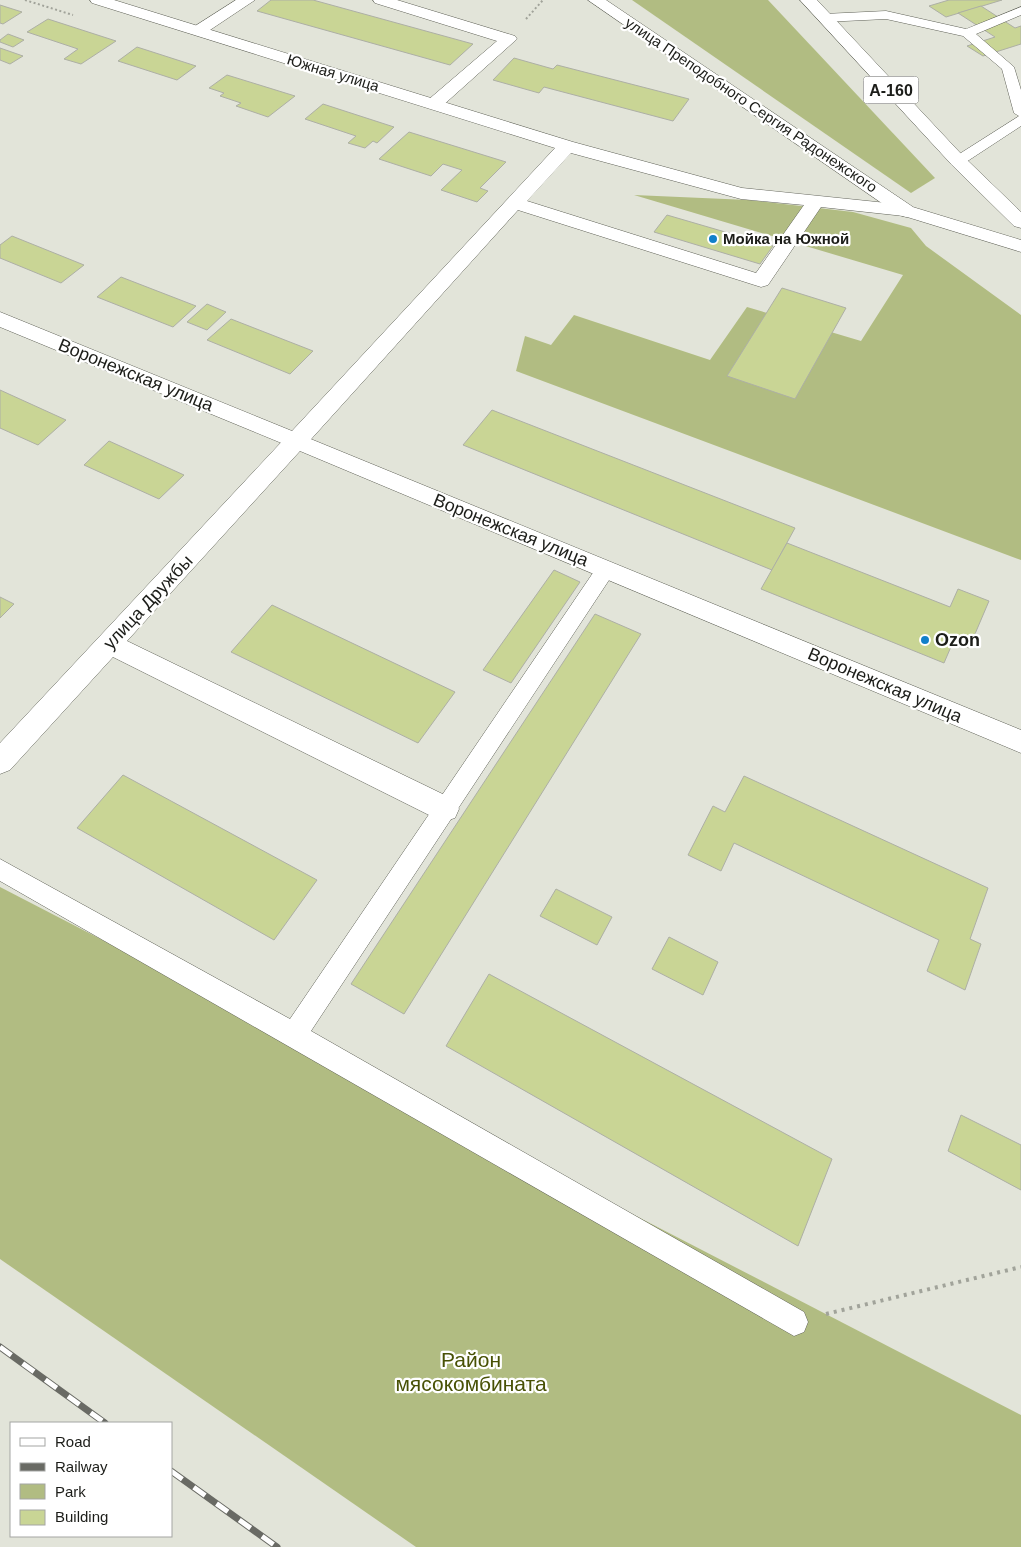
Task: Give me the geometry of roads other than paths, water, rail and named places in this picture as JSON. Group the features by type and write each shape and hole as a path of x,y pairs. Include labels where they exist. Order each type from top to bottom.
{"main road":[{"name":"Южная улица","path":"98,0 567,146 741,193 906,211"},
{"path":"198,31 247,0"},
{"path":"382,0 509,38 434,104"},
{"name":"улица Преподобного Сергия Радонежского","path":"596,0 906,211"},
{"name":"А-160","path":"808,0 958,161 1021,222"},
{"name":"улица Дружбы","path":"0,762 567,146"},
{"path":"514,204 761,281 816,201"},
{"path":"906,211 1021,246"},
{"name":"Воронежская улица","path":"0,319 1021,742"},
{"path":"110,644 445,809"}],"lane":[{"path":"967,33 1021,11"},
{"path":"824,18 886,15 967,33 1008,67 1021,113"},
{"path":"1008,67 1021,62"},
{"path":"958,161 1021,120"},
{"path":"294,1034 606,569"},
{"path":"0,869 294,1034 794,1322"}],"railway":[{"path":"0,1347 104,1422"},
{"path":"172,1472 277,1547"}],"place":[{"name":"Мойка на Южной","path":"713,239"},
{"name":"Ozon","path":"925,640"}],"park label":[{"name":"Район мясокомбината","path":"471,1372"}]}
